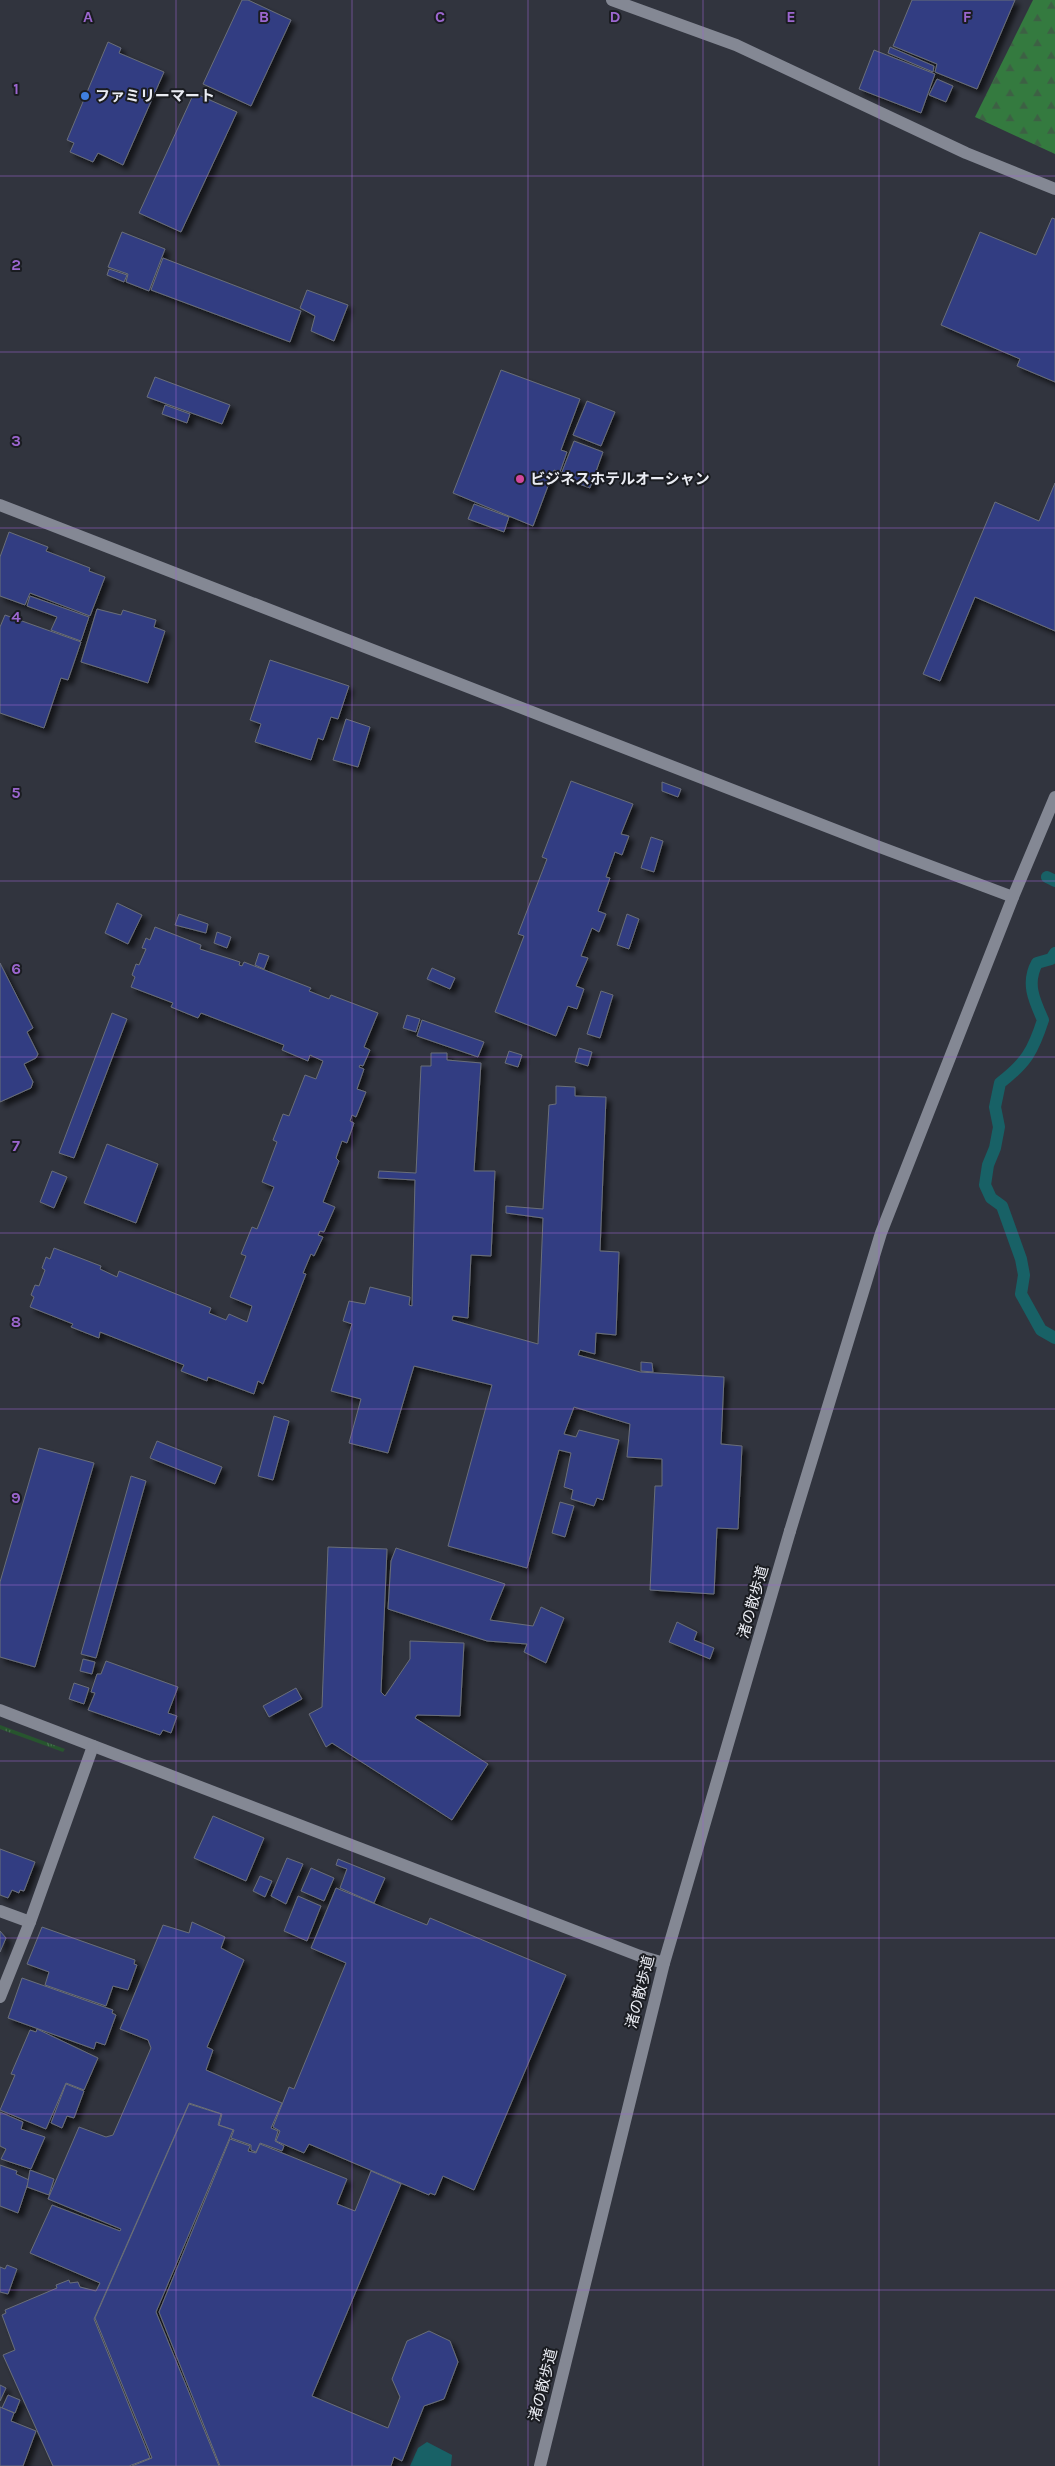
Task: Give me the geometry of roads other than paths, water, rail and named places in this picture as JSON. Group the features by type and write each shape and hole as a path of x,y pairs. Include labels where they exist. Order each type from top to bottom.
{"street":[{"path":"612,0 736,45 966,153 1055,189"},
{"path":"0,505 869,844 1013,896"},
{"name":"渚の散歩道","path":"540,2466 664,1963 790,1531 881,1234 1013,896 1055,797"},
{"path":"0,1710 640,1956 664,1963"},
{"path":"0,1997 30,1922 93,1746"},
{"path":"0,1911 30,1922"}],"water":[{"path":"427,2442 452,2455 451,2466 410,2466 418,2448"}],"waterway":[{"path":"1047,877 1055,881"},
{"path":"1055,953 1051,959 1037,963 1034,970 1032,992 1043,1020 1028,1056 1000,1083 995,1107 999,1127 995,1148 988,1165 985,1185 991,1198 1002,1206 1021,1259 1024,1275 1021,1294 1041,1330 1055,1338"}],"place":[{"name":"ファミリーマート","path":"85,96"},
{"name":"ビジネスホテルオーシャン","path":"520,479"}]}
